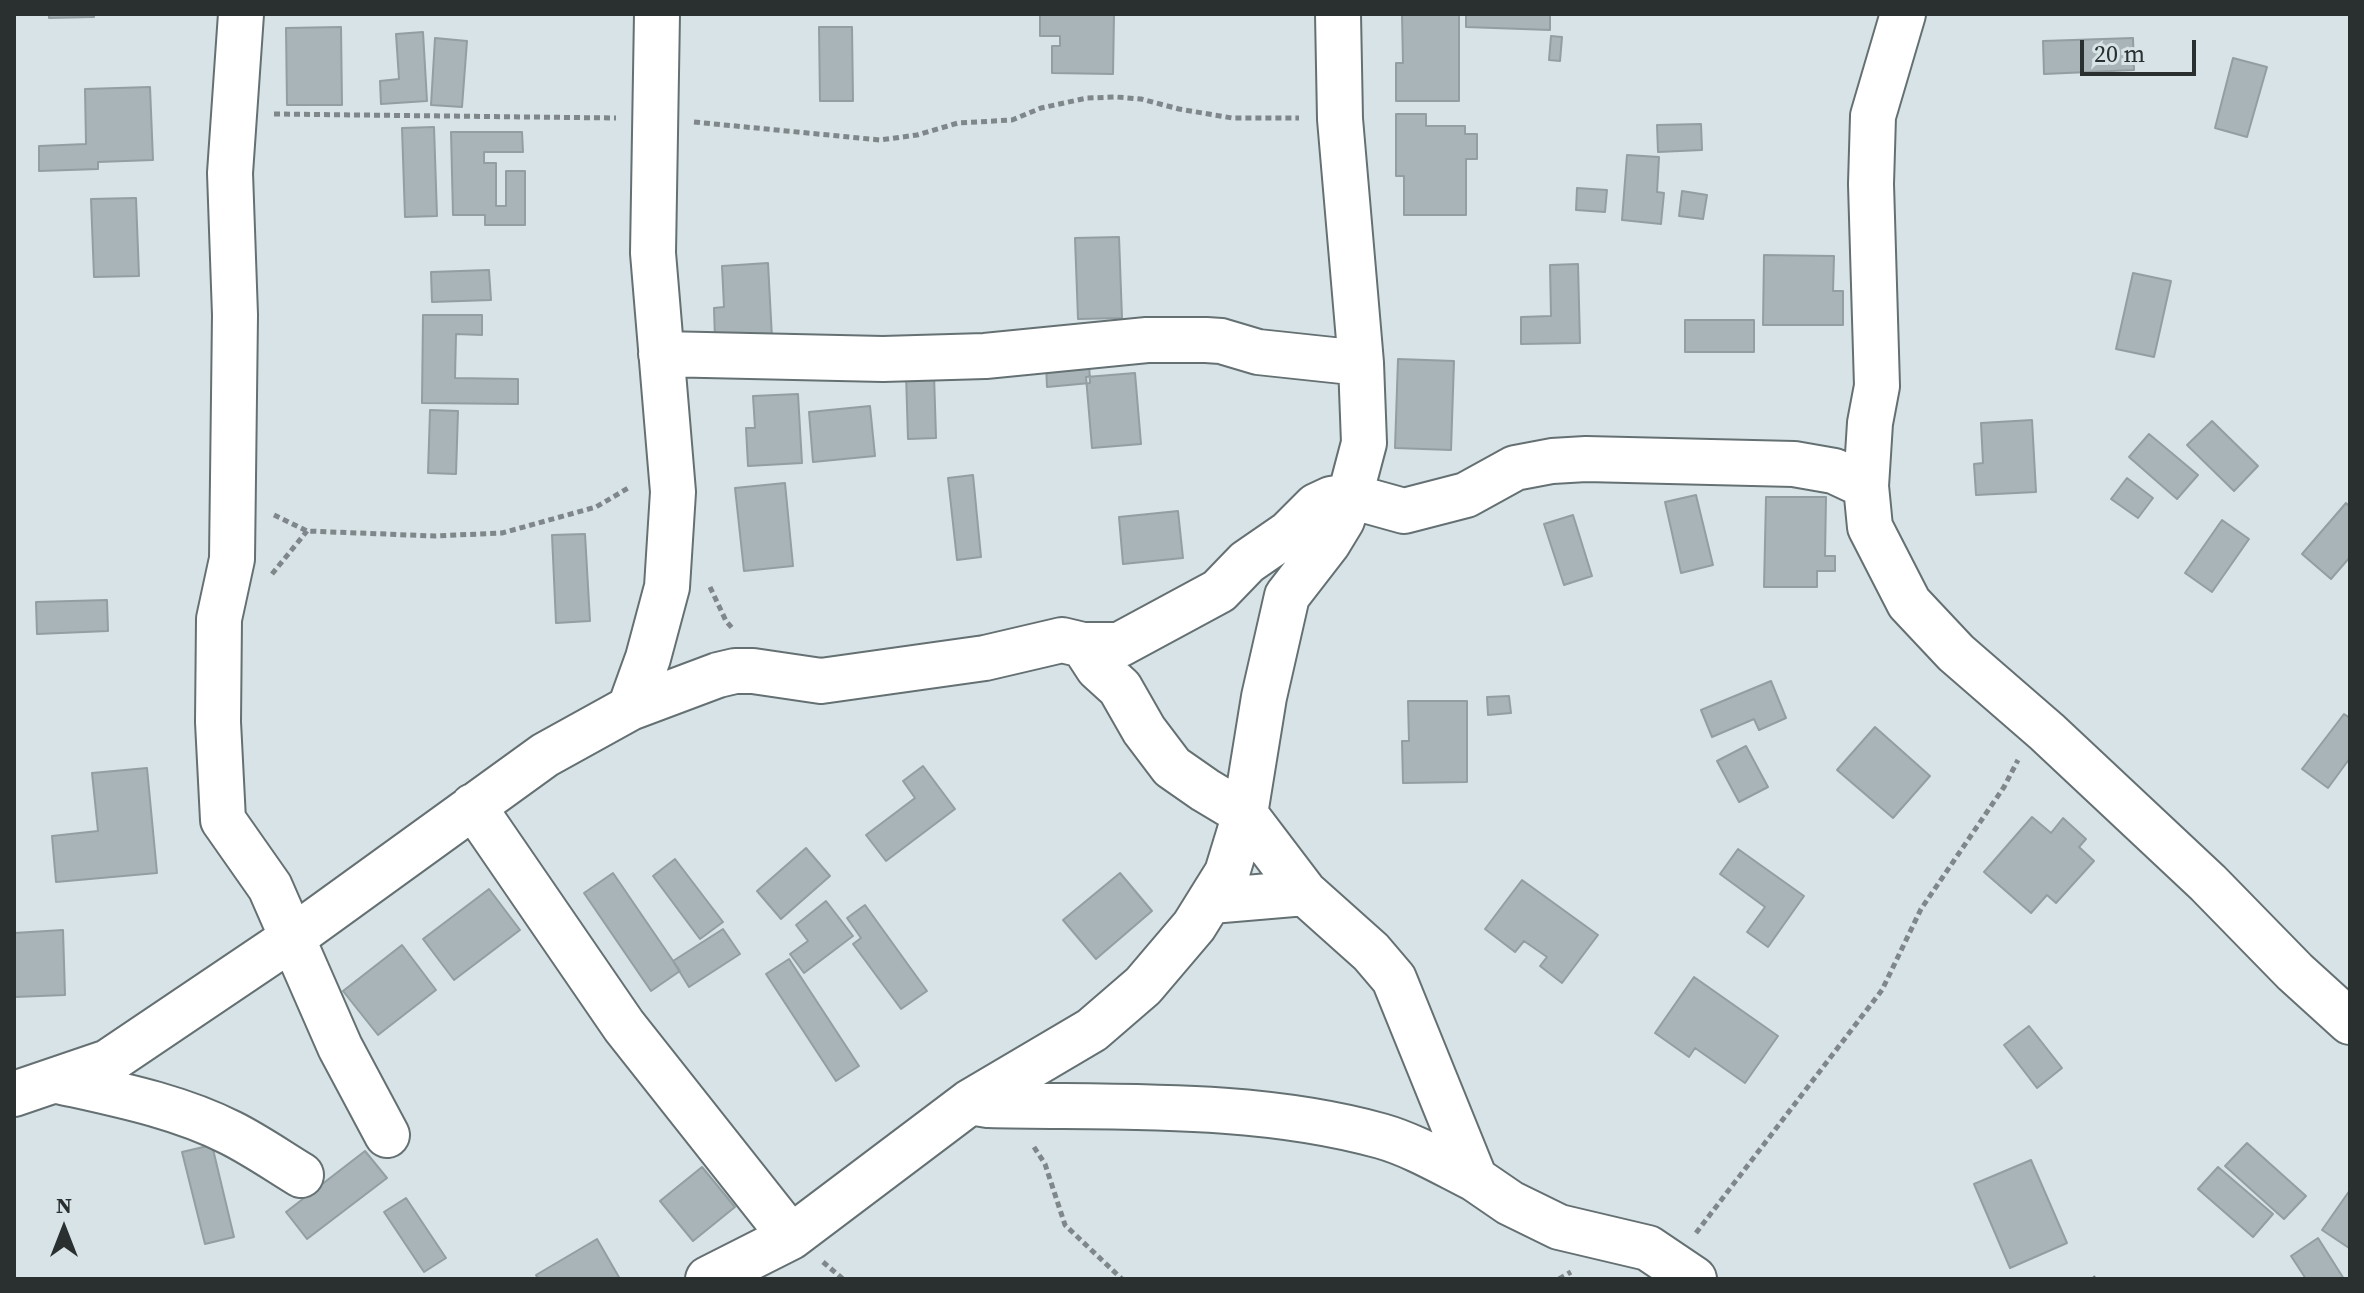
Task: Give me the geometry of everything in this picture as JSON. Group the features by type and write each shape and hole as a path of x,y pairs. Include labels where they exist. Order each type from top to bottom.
{"street":[{"path":"241,14 230,173 235,315 232,559 219,619 218,722 223,820 270,887 340,1047 387,1135"},
{"path":"630,708 648,658 667,587 673,492 653,253 657,14"},
{"path":"708,1279 791,1237 979,1103 1092,1030 1143,986 1194,926 1227,873 1245,814 1264,697 1287,596 1342,520 1364,443 1361,363 1340,119 1338,14"},
{"path":"1903,14 1873,116 1871,184 1877,386 1870,423 1866,486 1870,527 1909,603 1956,653 2047,732 2350,1022"},
{"path":"661,354 912,358 985,356 1147,340 1206,340 1258,352 1361,363"},
{"path":"1794,464 1830,457 1850,448 1870,423"},
{"path":"14,1094 108,1062 292,938 545,755 630,708 718,675 735,671 821,681 985,658 1062,640 1083,645 1119,645 1219,591 1247,562 1289,533 1316,506 1331,499 1350,496 1404,511 1466,495 1515,468 1552,461 1586,459 1794,464 1834,471 1866,486"},
{"path":"1083,645 1098,668 1120,688 1144,730 1172,767 1245,814 1305,893 1371,952 1394,979 1475,1179"},
{"path":"473,806 624,1026 791,1237"},
{"path":"1211,901 1305,893"},
{"path":"58,1081 132,1098 194,1117 232,1133 301,1175"},
{"path":"979,1103 1211,1111 1333,1125 1384,1137 1475,1179 1510,1203 1559,1227 1648,1248 1680,1270"}],"path":[{"path":"234,114 655,119 880,140 917,135 958,123 1012,120 1041,108 1116,97 1141,99 1232,118 1340,119"},
{"path":"232,480 281,520 307,531 435,536 502,533 596,507 617,496 627,490 669,445"},
{"path":"709,584 726,621 776,675"},
{"path":"1680,1270 1690,1242 1882,990 1921,909 2004,787 2021,756 2047,732"},
{"path":"979,1103 1037,1149 1065,1225 1122,1279"}],"building":[{"path":"49,14 94,14 94,17 49,18"},
{"path":"1040,14 1114,14 1113,74 1052,73 1052,46 1060,46 1060,36 1040,36"},
{"path":"1402,14 1459,14 1459,101 1396,101 1396,63 1403,63"},
{"path":"1466,14 1550,14 1550,30 1466,27"},
{"path":"341,27 342,105 287,105 286,28"},
{"path":"819,27 852,27 853,101 820,101"},
{"path":"423,32 427,101 381,104 380,81 399,79 396,34"},
{"path":"1551,36 1562,37 1560,61 1549,60"},
{"path":"435,38 467,41 462,107 431,105"},
{"path":"2133,38 2134,70 2044,74 2043,41"},
{"path":"2233,58 2267,67 2247,137 2215,128"},
{"path":"150,87 153,160 98,162 98,169 39,171 39,146 86,144 85,89"},
{"path":"1396,114 1426,114 1426,126 1465,126 1465,134 1477,134 1477,159 1466,159 1466,215 1404,215 1404,176 1396,176"},
{"path":"1701,124 1702,150 1658,152 1657,125"},
{"path":"434,127 437,216 405,217 402,128"},
{"path":"451,132 522,132 523,152 484,152 484,163 496,163 496,206 506,206 506,171 525,171 525,225 485,225 485,215 453,215"},
{"path":"1627,155 1659,157 1657,192 1664,193 1661,224 1622,220"},
{"path":"1577,188 1607,190 1605,212 1576,210"},
{"path":"1682,191 1707,195 1703,219 1679,216"},
{"path":"136,198 139,276 94,277 91,199"},
{"path":"1119,237 1122,318 1078,319 1075,238"},
{"path":"1764,255 1834,256 1833,291 1843,291 1843,325 1763,325"},
{"path":"768,263 772,338 715,340 714,308 724,307 722,266"},
{"path":"1578,264 1580,343 1521,344 1521,317 1551,316 1550,265"},
{"path":"489,270 491,300 432,302 431,272"},
{"path":"2133,273 2171,281 2154,357 2116,349"},
{"path":"423,315 482,315 482,335 456,334 455,378 518,379 518,404 422,403"},
{"path":"1685,320 1754,320 1754,352 1685,352"},
{"path":"1398,359 1454,361 1451,450 1395,448"},
{"path":"1089,361 1090,383 1047,387 1046,364"},
{"path":"1135,373 1141,444 1092,448 1086,377"},
{"path":"906,374 934,374 936,438 908,439"},
{"path":"798,394 802,463 748,466 746,428 755,428 753,396"},
{"path":"870,406 875,456 813,462 809,412"},
{"path":"430,410 458,411 456,474 428,473"},
{"path":"2032,420 2036,492 1976,495 1974,464 1983,463 1981,423"},
{"path":"2212,421 2258,466 2234,491 2187,445"},
{"path":"2149,434 2198,475 2177,499 2129,457"},
{"path":"973,475 981,557 957,560 948,478"},
{"path":"2127,478 2153,498 2138,518 2111,499"},
{"path":"785,483 793,566 744,571 735,488"},
{"path":"1696,495 1713,565 1681,573 1665,502"},
{"path":"1766,497 1826,497 1825,556 1835,556 1835,571 1817,571 1817,587 1764,587"},
{"path":"2346,503 2350,507 2350,557 2331,579 2302,554"},
{"path":"1178,511 1183,558 1123,564 1119,517"},
{"path":"1573,515 1592,576 1564,585 1544,524"},
{"path":"2222,520 2249,539 2212,592 2185,573"},
{"path":"585,534 590,621 556,623 552,535"},
{"path":"107,600 108,631 37,634 36,602"},
{"path":"1771,681 1786,718 1759,730 1754,719 1712,737 1701,710"},
{"path":"1509,696 1511,713 1488,715 1487,697"},
{"path":"1408,701 1467,701 1467,782 1403,783 1402,741 1409,741"},
{"path":"2344,714 2350,718 2350,758 2328,788 2302,769"},
{"path":"1875,727 1930,776 1893,818 1837,770"},
{"path":"1746,746 1768,787 1739,802 1717,761"},
{"path":"923,766 955,809 886,861 866,835 915,798 903,781"},
{"path":"147,768 157,873 56,882 52,836 98,831 92,773"},
{"path":"2032,817 2051,833 2063,818 2086,839 2079,847 2094,861 2056,903 2047,895 2031,913 1984,872"},
{"path":"806,848 830,876 781,919 757,891"},
{"path":"1738,849 1804,896 1768,947 1747,932 1765,907 1720,874"},
{"path":"675,859 723,922 700,939 653,876"},
{"path":"613,873 680,971 651,991 584,893"},
{"path":"1120,873 1152,911 1096,959 1063,920"},
{"path":"1522,880 1598,935 1562,983 1540,966 1547,957 1524,941 1515,952 1485,929"},
{"path":"489,889 520,930 454,980 423,939"},
{"path":"826,901 853,936 804,973 790,954 808,941 796,925"},
{"path":"865,905 927,991 901,1009 853,944 861,938 847,918"},
{"path":"723,929 740,954 689,987 673,961"},
{"path":"63,930 65,995 14,997 14,933"},
{"path":"402,945 436,990 378,1035 343,991"},
{"path":"789,959 859,1066 836,1081 766,974"},
{"path":"1694,977 1778,1036 1745,1083 1695,1048 1689,1057 1655,1033"},
{"path":"2029,1026 2062,1068 2037,1088 2004,1045"},
{"path":"2247,1143 2306,1196 2284,1219 2225,1166"},
{"path":"212,1145 234,1237 205,1244 182,1152"},
{"path":"365,1151 387,1178 307,1239 286,1212"},
{"path":"2031,1160 2067,1243 2010,1268 1974,1184"},
{"path":"702,1167 735,1207 693,1241 660,1201"},
{"path":"2218,1167 2273,1214 2253,1237 2198,1189"},
{"path":"2350,1190 2350,1247 2349,1248 2322,1230"},
{"path":"406,1198 446,1258 424,1272 384,1212"},
{"path":"2318,1238 2344,1279 2306,1279 2291,1256"},
{"path":"597,1239 620,1279 538,1279 536,1275"}]}
